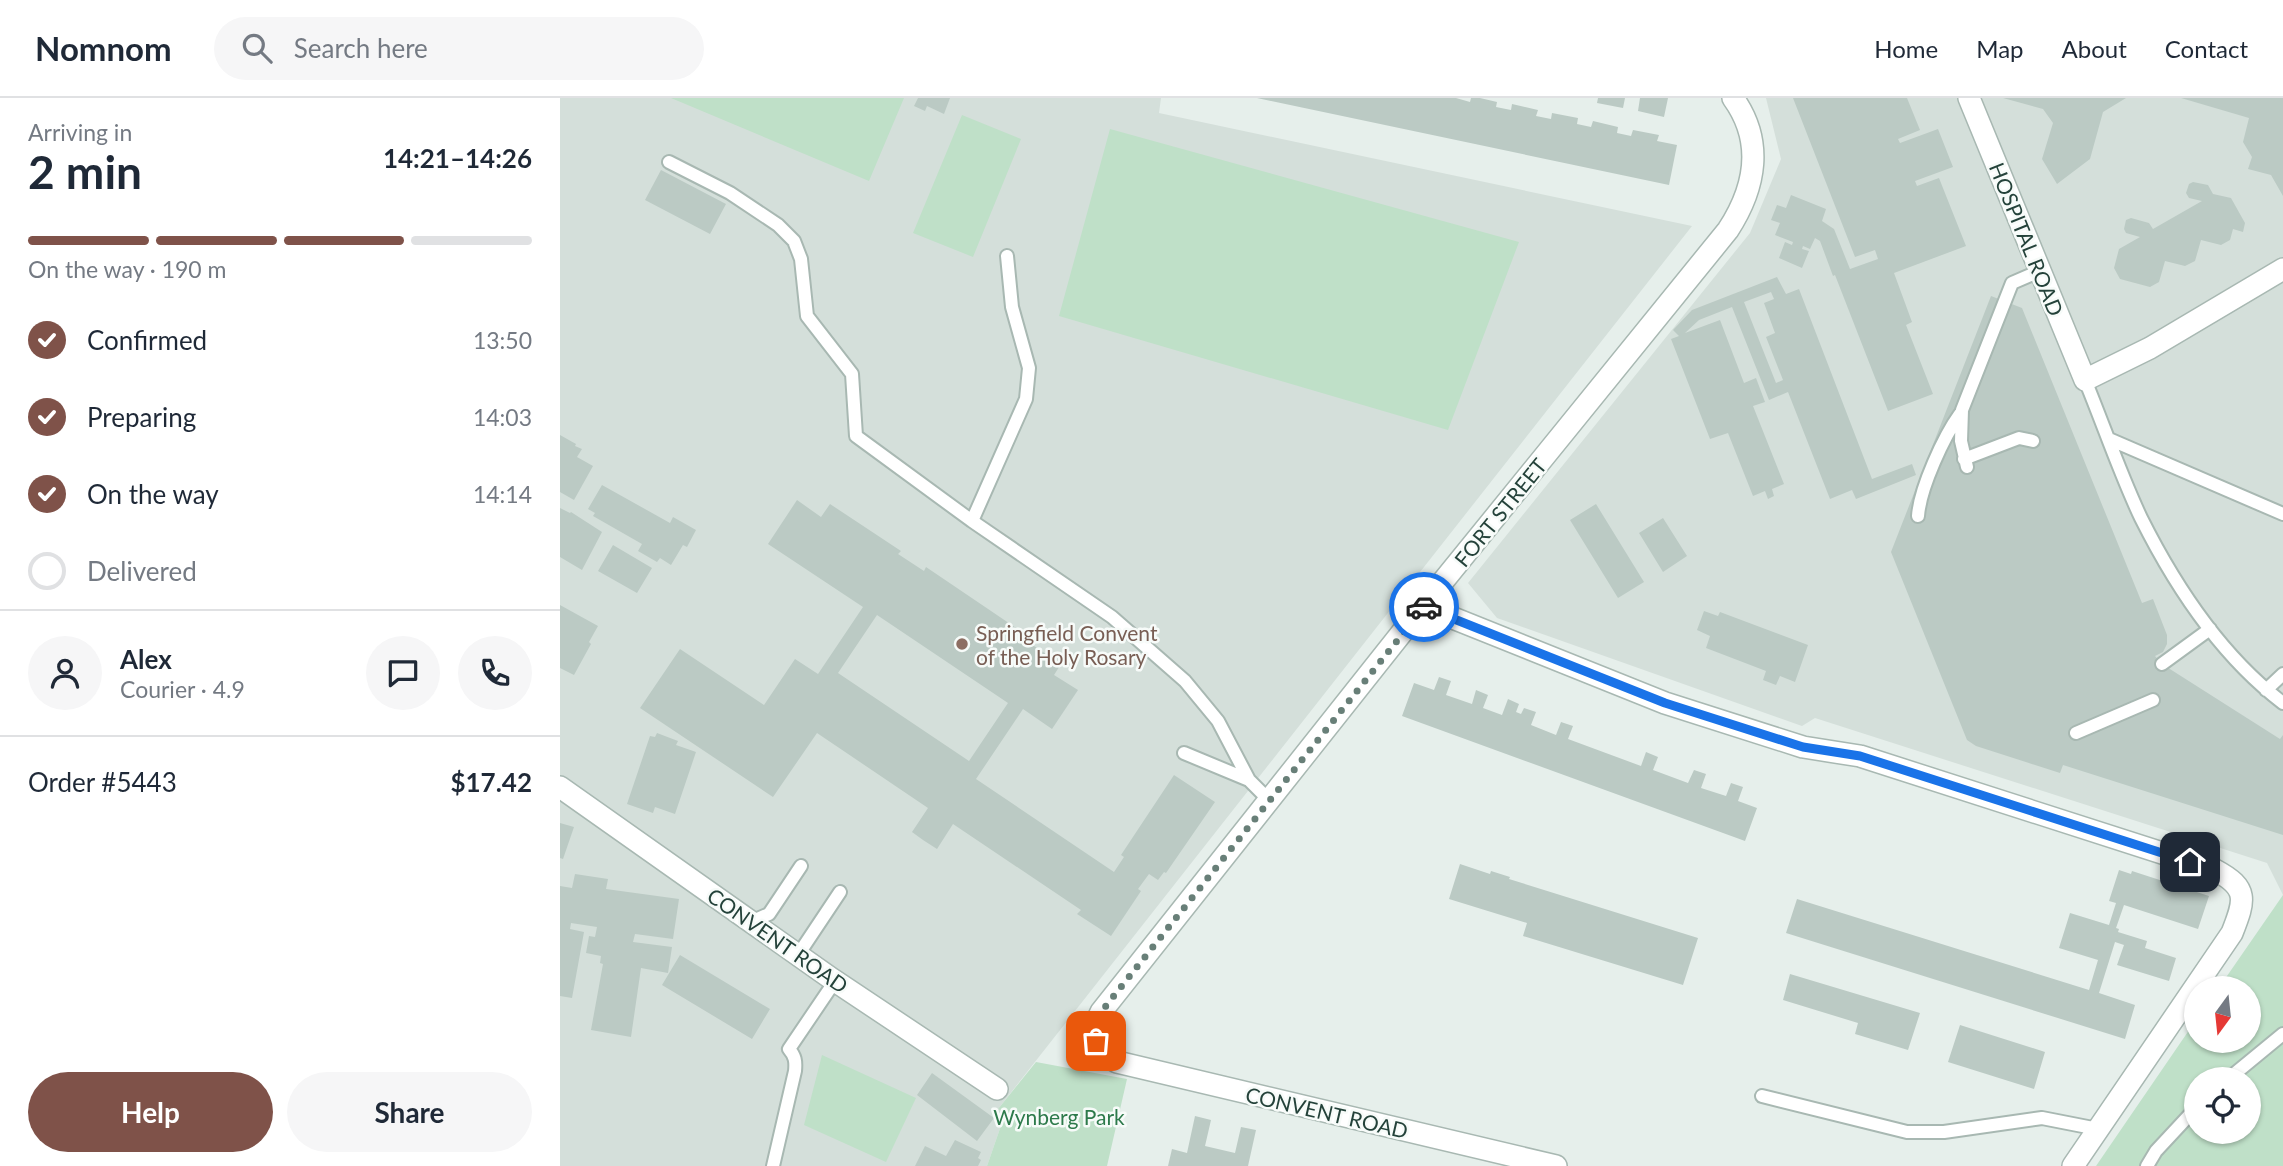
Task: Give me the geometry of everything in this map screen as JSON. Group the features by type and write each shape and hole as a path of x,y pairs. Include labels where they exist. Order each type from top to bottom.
{"street":[{"name":"FORT STREET","path":"1101,1012 1423,606 1728,230 1740,212 1748,192 1753,157 1749,127 1732,98"},
{"name":"HOSPITAL ROAD","path":"1969,98 2085,380"},
{"path":"2085,380 2150,348 2283,269"},
{"path":"1423,606 1665,703 1803,747 1860,756 2216,870 2235,880 2242,897 2241,909 2232,933 2073,1166"},
{"name":"CONVENT ROAD","path":"560,787 835,981 997,1089"},
{"name":"CONVENT ROAD","path":"1101,1012 1096,1021 1096,1041 1101,1050 1117,1062 1556,1166"}],"lane":[{"path":"669,162 730,193 778,225 794,241 801,259 807,316 852,374 856,436 972,521 1112,617 1185,681 1218,721 1249,780 1269,800"},
{"path":"972,521 1026,399 1029,368 1012,307 1007,256"},
{"path":"1918,516 1921,498 1945,438 1962,411 2012,283 2040,271"},
{"path":"2085,380 2141,517 2185,595 2238,662 2283,703"},
{"path":"1962,411 1960,426 1966,463 2019,438 2033,441"},
{"path":"2109,439 2283,514"},
{"path":"2161,664 2210,629"},
{"path":"2266,690 2283,674"},
{"path":"2076,733 2153,700"},
{"path":"1184,753 1249,780"},
{"path":"745,917 755,920 769,914 801,866"},
{"path":"798,955 840,892"},
{"path":"773,1166 795,1071 794,1055 789,1049 835,981"},
{"path":"2243,1067 2283,1034"},
{"path":"1762,1096 1907,1132 1944,1132 2031,1118 2098,1129"},
{"path":"2147,1166 2156,1151 2184,1121"}],"shaded area":[{"name":"Springfield Convent of the Holy Rosary","path":"560,98 1161,98 1159,113 1692,226 998,1109 1005,1114 987,1166 560,1166"},
{"path":"1766,98 2283,98 2283,895 2267,863 1815,718 1802,726 1497,618 1468,583 1750,233 1781,159"}],"green space":[{"path":"671,98 904,98 869,181"},
{"path":"962,115 1021,139 973,257 913,233"},
{"path":"1110,129 1519,242 1448,430 1059,316"},
{"path":"2283,895 2283,1166 2096,1166 2184,1038 2184,1054 2261,1054 2261,976 2227,976"},
{"path":"822,1055 916,1098 886,1162 804,1125"},
{"name":"Wynberg Park","path":"1036,1062 1127,1079 1107,1166 987,1166 1005,1114 998,1109"}],"building":[{"path":"918,98 950,98 944,114 927,106 925,111 914,106"},
{"path":"1257,98 1456,98 1470,102 1471,98 1480,98 1497,102 1496,107 1511,110 1512,104 1538,110 1536,116 1551,119 1552,113 1578,118 1577,124 1591,127 1593,121 1618,127 1617,133 1631,136 1633,130 1659,135 1657,141 1677,145 1669,185"},
{"path":"1598,98 1625,98 1623,108 1597,103"},
{"path":"1640,98 1668,98 1664,117 1638,111"},
{"path":"1793,98 1907,98 1920,130 1898,139 1900,143 1938,129 1953,167 1915,181 1917,186 1939,178 1966,246 1894,273 1912,322 1906,325 1933,394 1888,411 1820,241 1815,238 1810,249 1803,246 1802,249 1809,251 1802,268 1779,258 1785,242 1792,245 1793,242 1775,235 1780,223 1771,220 1777,205 1786,208 1791,195 1826,209 1822,221 1834,229 1850,269 1878,259 1875,250 1855,257"},
{"path":"2003,98 2126,98 2103,112 2090,159 2057,184 2042,159 2053,123 2043,109"},
{"path":"2181,98 2283,98 2283,196 2271,175 2248,169 2252,157 2243,142 2249,118"},
{"path":"661,170 726,204 710,234 645,200"},
{"path":"2193,182 2208,185 2213,194 2231,198 2245,223 2243,232 2233,229 2230,240 2221,245 2201,240 2195,261 2185,266 2165,261 2159,282 2150,287 2120,279 2114,268 2119,249 2140,237 2126,233 2126,220 2131,218 2149,223 2153,229 2202,201 2189,198 2186,193 2189,184"},
{"path":"1777,277 1786,294 1799,289 1872,479 1912,464 1916,475 1856,499 1852,490 1830,499 1788,392 1769,400 1732,307 1699,320 1685,333 1720,320 1744,383 1756,378 1765,402 1753,406 1784,484 1772,489 1774,496 1768,499 1765,491 1753,496 1728,433 1710,439 1671,339 1679,336 1673,330 1692,310","holes":["1771,292 1774,299 1764,303 1775,333 1766,337 1783,380 1776,383 1744,302"]},
{"path":"1991,296 2022,308 2142,603 2153,599 2167,635 2163,652 2155,656 2162,664 2280,739 2283,735 2283,835 2063,765 2060,773 1976,746 1967,740 1891,552"},
{"path":"560,435 582,449 577,457 593,466 574,500 560,492"},
{"path":"602,485 670,523 673,517 696,530 687,547 683,545 671,565 660,558 657,562 638,551 642,544 593,516 595,513 588,509"},
{"path":"797,500 821,517 830,504 901,551 898,554 924,571 926,567 1034,640 1031,644 1061,664 1054,675 1078,690 1052,729 1023,709 976,779 1114,872 1124,857 1121,855 1174,775 1215,802 1166,873 1158,880 1149,874 1111,936 1077,914 1081,910 953,824 937,849 923,840 912,832 928,808 817,733 773,797 640,708 680,649 764,705 795,659 818,674 863,607 768,544","holes":["877,615 1008,703 969,761 838,673"]},
{"path":"1596,504 1644,582 1618,598 1570,520"},
{"path":"560,508 602,532 582,570 560,557"},
{"path":"1663,518 1687,556 1663,572 1639,533"},
{"path":"613,545 652,568 637,593 598,571"},
{"path":"560,605 598,626 574,675 560,668"},
{"path":"1704,611 1718,616 1720,612 1808,645 1795,682 1780,676 1776,685 1763,680 1766,671 1706,648 1710,636 1697,630"},
{"path":"1439,677 1451,681 1446,695 1472,704 1476,690 1488,695 1483,708 1502,715 1508,699 1519,704 1516,712 1521,714 1524,708 1536,712 1531,725 1556,735 1561,722 1573,726 1568,739 1641,766 1646,752 1658,757 1653,770 1688,783 1694,770 1706,774 1701,788 1726,796 1731,783 1743,787 1738,801 1757,808 1745,841 1402,716 1414,683 1434,690"},
{"path":"657,733 678,741 676,745 696,752 675,814 655,807 653,813 627,804 650,736 655,737"},
{"path":"560,823 574,827 563,859 560,858"},
{"path":"1460,864 1490,874 1491,871 1698,938 1683,985 1523,936 1527,923 1449,899"},
{"path":"2119,870 2131,874 2132,871 2209,896 2198,929 2124,905 2116,928 2119,929 2118,932 2147,941 2145,948 2176,958 2169,981 2117,965 2124,945 2115,942 2099,993 2135,1005 2125,1039 1786,933 1797,899 2089,990 2098,960 2059,948 2070,913 2109,925 2116,903 2109,901"},
{"path":"575,874 608,879 606,889 679,899 673,939 635,934 633,942 672,947 668,973 641,968 631,1037 591,1030 603,964 600,963 601,956 586,953 589,936 595,937 597,927 571,923 570,929 584,932 572,998 560,996 560,886 572,888"},
{"path":"680,955 770,1009 752,1039 662,985"},
{"path":"1790,974 1920,1013 1908,1050 1855,1034 1858,1023 1783,1000"},
{"path":"1960,1025 2045,1052 2034,1089 1948,1062"},
{"path":"932,1073 994,1118 977,1141 917,1095"},
{"path":"1195,1116 1211,1120 1205,1146 1235,1153 1241,1127 1256,1130 1248,1166 1168,1166 1172,1149 1187,1153"},
{"path":"955,1140 981,1152 978,1166 915,1166 925,1146 946,1156"}],"way so far":[{"path":"1096,1041 1096,1021 1101,1012 1424,607"}],"place":[{"name":"Springfield Convent of the Holy Rosary","path":"962,644"}],"route":[{"path":"1424,607 1665,703 1803,747 1860,756 2190,862"}]}
